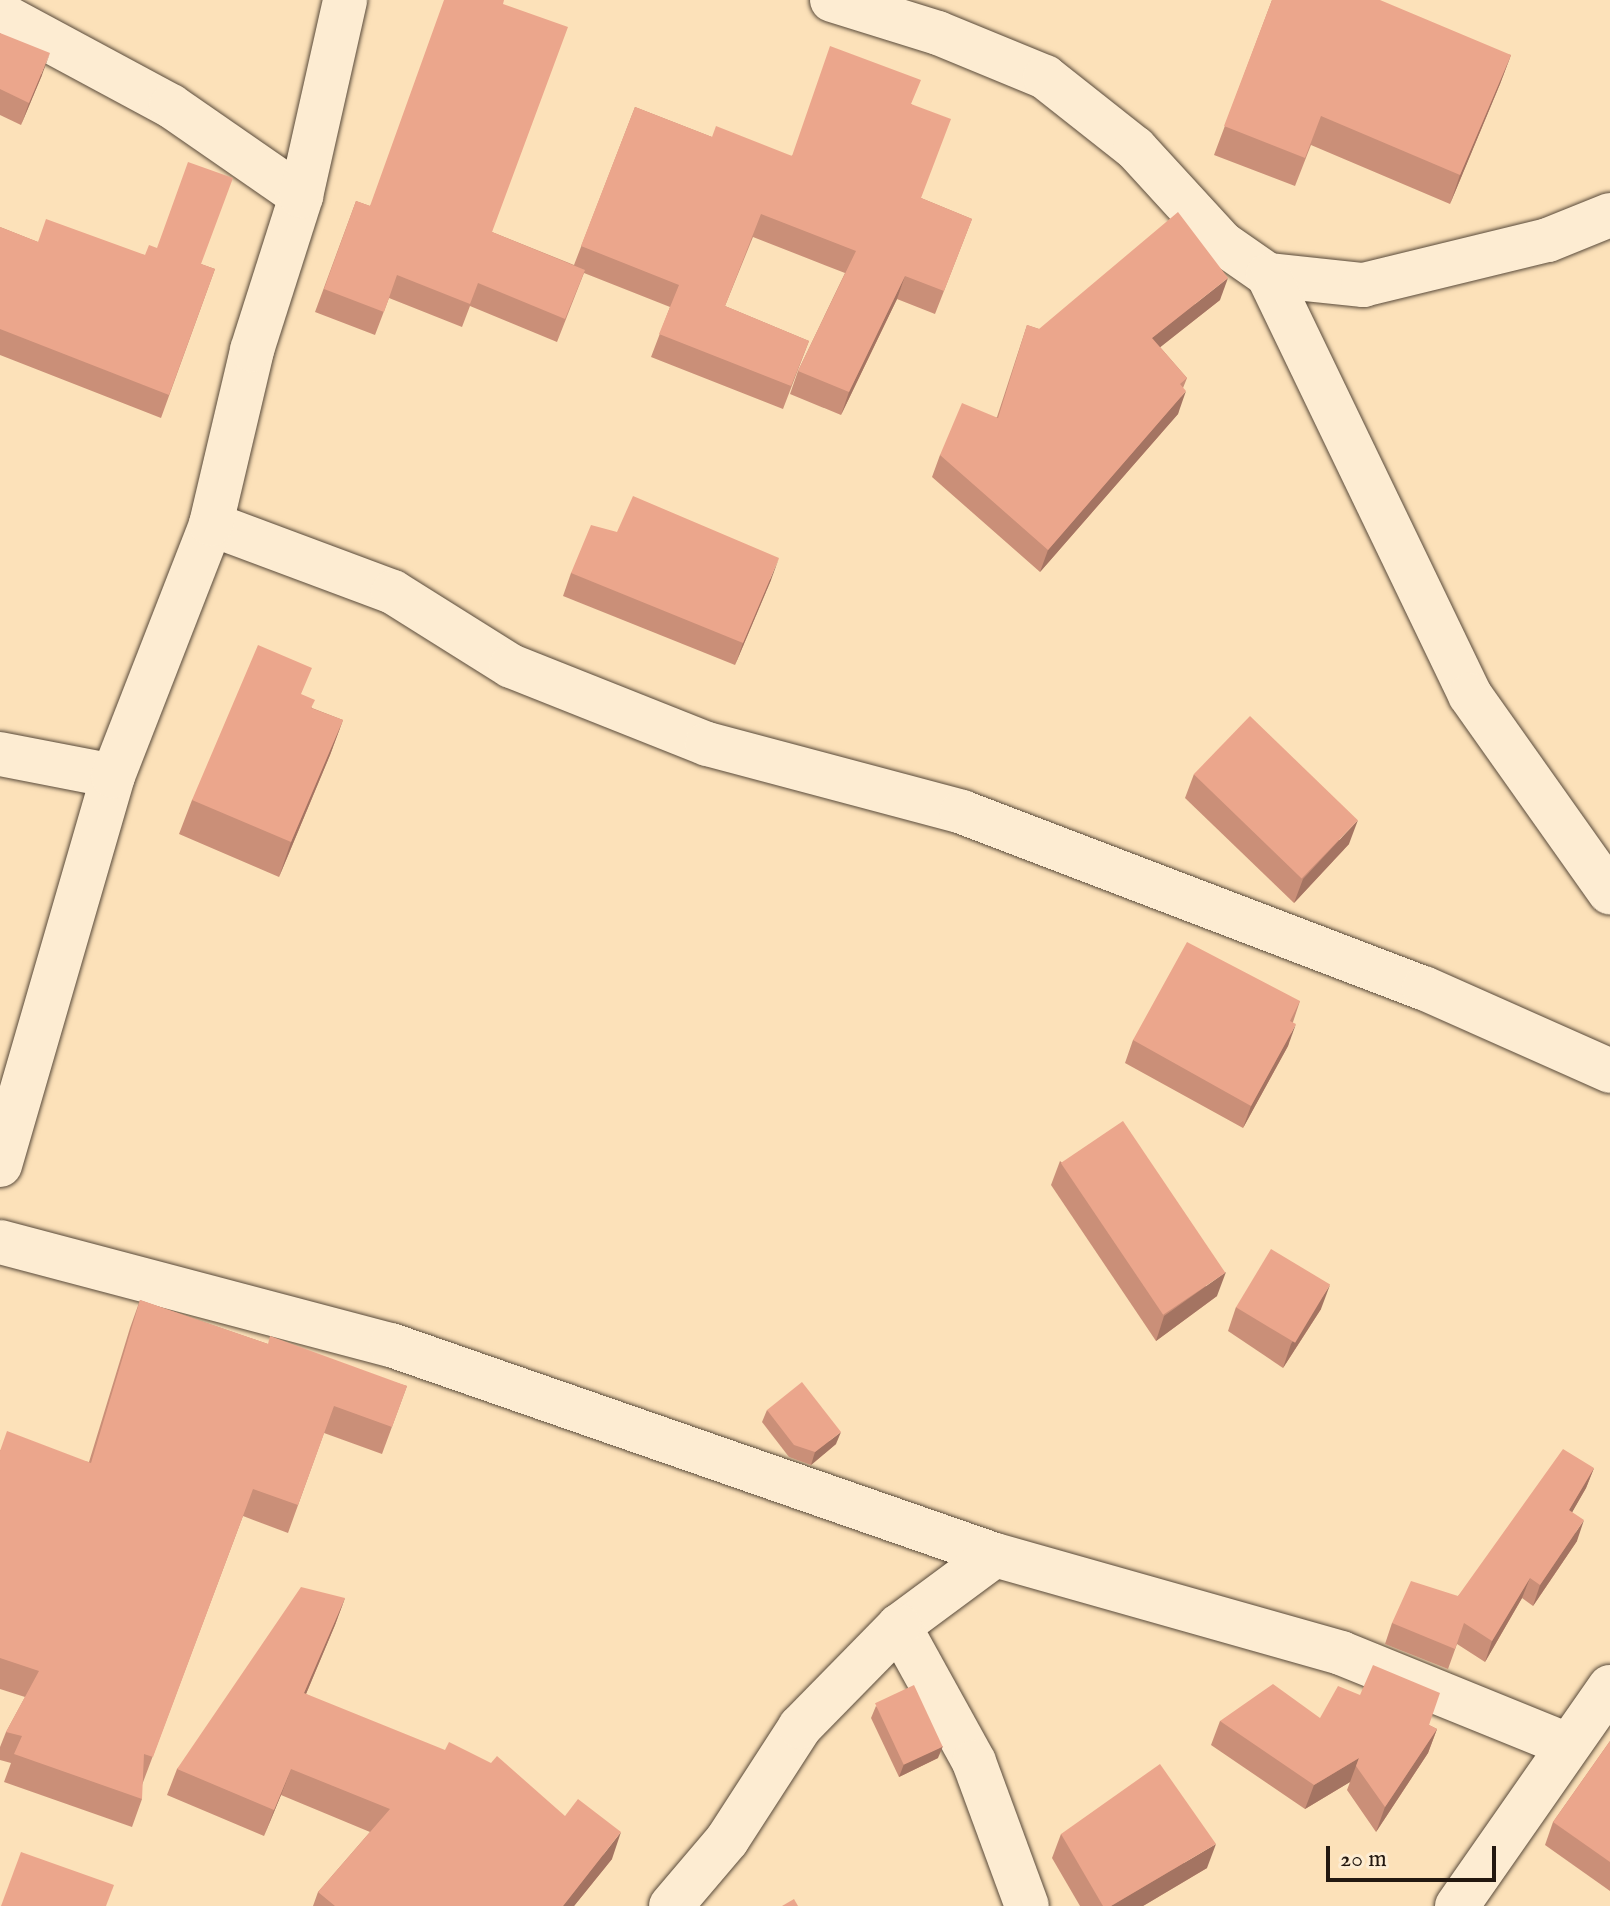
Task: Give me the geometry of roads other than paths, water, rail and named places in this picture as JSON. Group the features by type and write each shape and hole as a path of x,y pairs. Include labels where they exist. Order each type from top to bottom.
{"street":[{"path":"0,1165 113,776 211,524 252,350 301,196 345,0"},
{"path":"832,0 938,33 1045,77 1135,148 1222,243 1268,275 1363,285 1548,240 1610,215"},
{"path":"0,14 171,106 301,196"},
{"path":"1268,275 1470,695 1610,893"},
{"path":"211,524 393,592 511,666 693,738 962,812 1424,988 1610,1071"},
{"path":"0,754 113,776"},
{"path":"0,1242 391,1345 995,1555 1341,1653 1568,1745"},
{"path":"671,1906 727,1840 800,1727 899,1626 995,1555"},
{"path":"899,1626 974,1762 1027,1906"},
{"path":"1457,1906 1610,1687"}]}
